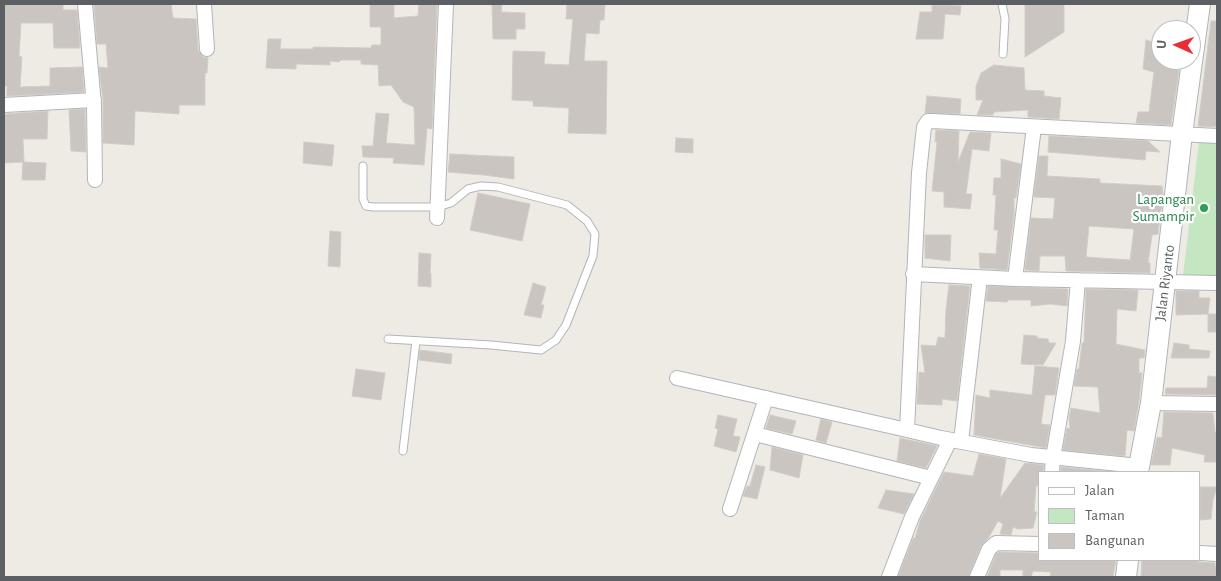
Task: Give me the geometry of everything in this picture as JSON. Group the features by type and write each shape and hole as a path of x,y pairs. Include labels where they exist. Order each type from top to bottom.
{"street":[{"path":"85,4 94,100 95,180"},
{"path":"204,4 206,49"},
{"path":"437,213 446,4"},
{"name":"Jalan Riyanto","path":"1139,469 1151,403 1182,134 1200,4"},
{"path":"4,105 94,100"},
{"path":"907,430 919,173 924,127 928,121 1217,136"},
{"path":"1015,278 1034,127"},
{"path":"913,274 1217,283"},
{"path":"888,577 912,517 931,478 956,440 980,276"},
{"path":"1053,465 1073,341 1078,280"},
{"path":"677,378 956,440 1053,465 1139,469"},
{"path":"730,509 766,398"},
{"path":"1151,403 1217,404"},
{"path":"755,434 931,478"},
{"path":"977,577 989,550 996,543 1038,544"},
{"path":"1201,553 1217,554"},
{"path":"1126,577 1128,561"}],"lane":[{"path":"1002,4 1005,20 1003,54"},
{"path":"363,166 364,200 366,206 437,213 468,189 481,186 498,187 567,205 587,221 595,234 593,256 566,325 556,340 541,350 388,339"},
{"path":"403,451 416,341"}],"green space":[{"name":"Lapangan Sumampir","path":"1199,141 1217,141 1217,277 1183,276"}],"building":[{"path":"4,4 63,4 63,10 77,10 80,48 54,48 53,23 21,23 19,56 22,57 20,87 50,86 50,68 82,67 84,92 7,96 7,86 4,86"},
{"path":"94,4 171,4 173,18 196,19 198,50 203,57 208,58 207,73 205,73 205,105 179,105 179,114 135,111 134,145 103,143 103,100 99,67 108,68 106,44 97,44"},
{"path":"370,4 394,4 394,18 418,16 419,4 437,4 432,129 427,128 424,165 393,163 394,158 363,157 362,146 373,146 376,113 389,114 386,143 415,145 414,107 403,102 391,85 379,86 378,65 361,64 361,60 341,60 339,62 330,61 330,65 296,64 296,69 266,68 268,39 281,39 280,49 313,49 313,47 371,48 372,45 381,45 381,27 370,27"},
{"path":"492,4 502,4 501,12 525,13 525,29 516,29 516,39 493,39"},
{"path":"567,4 605,4 604,20 600,20 599,34 586,33 584,61 607,61 606,134 568,133 569,108 533,106 533,101 512,100 513,51 545,52 544,64 569,65 573,19 566,19"},
{"path":"1025,4 1064,4 1064,32 1025,57"},
{"path":"932,5 961,6 960,15 945,14 943,39 916,39 920,12 932,12"},
{"path":"1211,21 1217,21 1217,127 1198,126"},
{"path":"1146,40 1151,42 1151,70 1179,70 1171,125 1136,123 1138,112 1149,112 1154,72 1143,69"},
{"path":"994,65 1024,68 1025,90 1044,91 1044,96 1061,98 1059,119 1028,117 1028,110 994,112 993,115 977,115 983,100 976,100 976,86 981,73"},
{"path":"927,96 961,99 960,114 925,113"},
{"path":"85,109 86,152 71,151 69,110"},
{"path":"48,111 47,139 23,139 24,162 46,163 45,180 22,180 23,162 4,163 4,115"},
{"path":"936,130 959,131 958,162 970,132 991,133 989,151 972,149 966,194 972,194 970,209 944,207 944,192 932,191 937,142 935,142"},
{"path":"1049,136 1148,141 1160,152 1146,151 1145,160 1048,152"},
{"path":"676,138 693,139 693,153 675,152"},
{"path":"304,142 334,145 332,166 303,163"},
{"path":"450,154 514,157 514,179 448,172"},
{"path":"1039,156 1048,156 1047,176 1100,179 1100,183 1162,186 1163,194 1158,234 1152,235 1148,263 1150,263 1150,273 1066,271 1065,256 1040,256 1039,271 1025,270 1031,218 1053,219 1055,198 1034,197","holes":["1089,226 1134,229 1130,260 1086,257"]},
{"path":"1001,159 1021,164 1016,198 1014,198 1014,215 1007,270 980,268 979,253 996,254 998,230 994,230 996,195 993,195 994,178 1001,178"},
{"path":"478,193 530,204 522,241 470,230"},
{"path":"330,231 341,232 340,267 328,266"},
{"path":"925,235 951,235 950,261 925,258"},
{"path":"419,253 431,254 431,287 418,286"},
{"path":"533,283 546,287 541,305 544,305 541,318 524,315"},
{"path":"949,285 970,286 957,401 942,399 942,405 917,404 919,372 925,373 921,345 936,346 938,337 945,338"},
{"path":"988,286 1068,289 1067,306 1051,304 1031,306 1031,300 986,301"},
{"path":"1086,289 1138,290 1136,311 1117,309 1116,344 1145,350 1144,358 1139,358 1139,373 1142,373 1139,401 1134,431 1127,430 1125,456 1063,450 1067,428 1070,429 1069,418 1071,408 1100,413 1098,387 1074,386 1077,369 1079,369 1082,343 1084,343"},
{"path":"1176,291 1199,291 1199,298 1210,298 1208,314 1176,315"},
{"path":"1208,314 1217,314 1217,332 1208,332"},
{"path":"1024,335 1037,336 1037,338 1048,339 1049,343 1056,343 1043,365 1021,364"},
{"path":"1174,343 1189,345 1189,349 1210,351 1209,358 1171,358"},
{"path":"420,350 452,354 451,364 419,360"},
{"path":"1035,366 1059,368 1055,395 1045,395 1041,424 1050,425 1046,448 974,435 976,395 990,398 990,390 1032,395"},
{"path":"356,369 385,373 381,400 352,396"},
{"path":"1208,376 1217,377 1217,395 1165,394 1166,388 1207,388"},
{"path":"1164,412 1213,413 1215,432 1217,432 1217,462 1204,462 1205,455 1172,448 1170,465 1151,465 1157,437 1162,438"},
{"path":"718,415 737,419 733,436 740,437 736,452 714,446 718,429 715,428"},
{"path":"770,415 796,421 792,434 766,428"},
{"path":"821,419 832,422 826,443 816,440"},
{"path":"900,438 937,446 926,468 897,461"},
{"path":"772,447 803,455 799,478 770,470"},
{"path":"979,454 1006,459 1000,498 1025,463 1044,465 1043,471 1038,471 1034,512 1037,512 1033,528 1018,529 1013,527 1011,535 1000,534 1003,524 998,521 989,537 981,546 968,577 898,577 913,538 915,538 920,521 944,472 973,476"},
{"path":"756,465 765,467 757,499 743,496 747,486 750,486"},
{"path":"1061,467 1103,471 1061,471"},
{"path":"1201,487 1217,487 1213,500 1211,519 1201,520"},
{"path":"886,490 914,494 904,514 878,508"},
{"path":"999,552 1038,553 1038,561 1116,561 1113,577 1050,577 1051,572 1033,571 1031,577 1023,577 1023,570 1000,570 1000,577 987,577 996,554"},
{"path":"1142,561 1197,561 1215,563 1217,567 1217,577 1141,577"}],"place":[{"name":"Lapangan Sumampir","path":"1204,208"}]}
